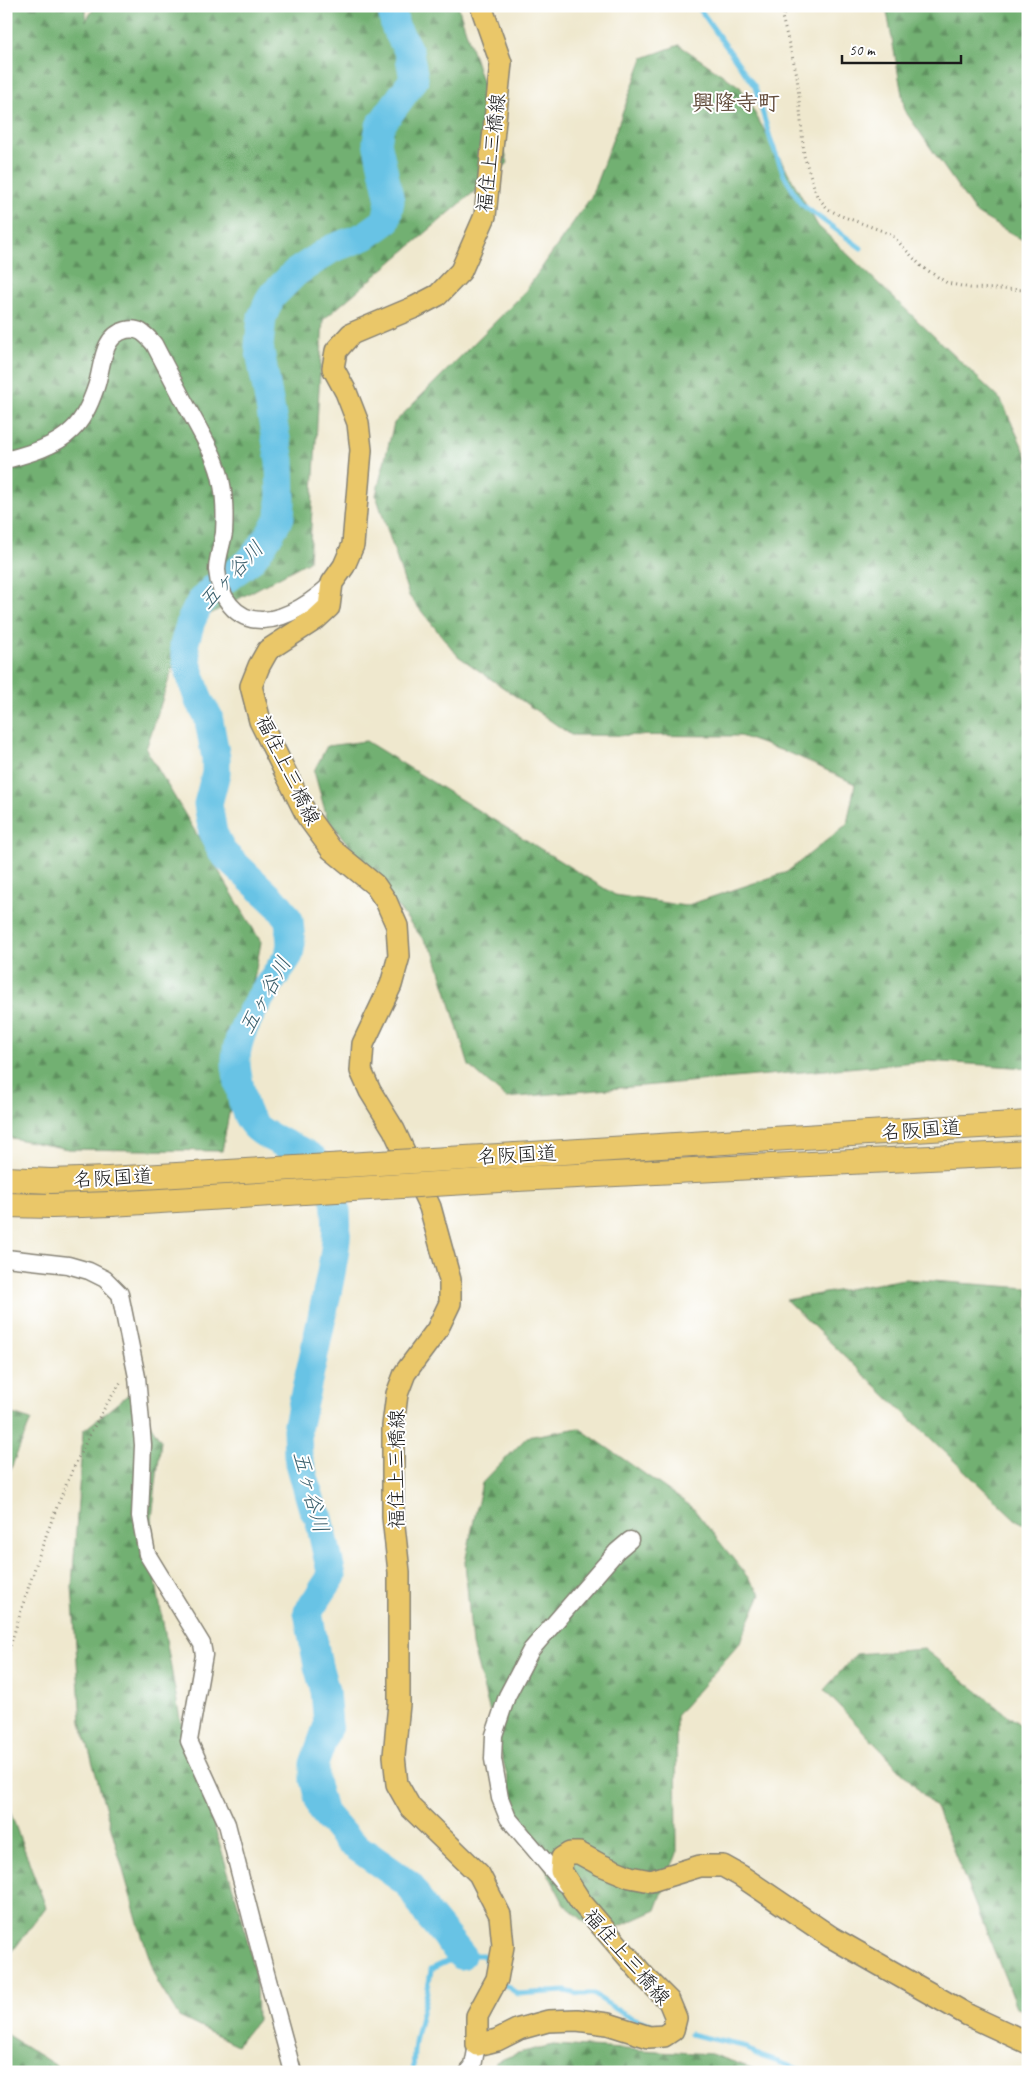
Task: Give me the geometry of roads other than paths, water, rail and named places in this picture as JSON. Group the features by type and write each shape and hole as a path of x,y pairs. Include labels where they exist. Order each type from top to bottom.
{"highway":[{"name":"名阪国道","path":"6,1179 51,1181 108,1179 1028,1123"},
{"name":"名阪国道","path":"6,1206 111,1204 1028,1153"}],"main road":[{"name":"福住上三橋線","path":"481,6 501,63 485,216 462,270 438,294 415,307 350,334 336,351 333,368 346,392 358,423 361,450 354,545 344,566 332,583 329,607 316,619 268,650 258,666 251,686 260,721 307,816 330,849 375,885 386,901 397,926 399,956 391,985 363,1044 361,1071 394,1130 430,1207 450,1280 450,1303 438,1330 405,1373 396,1402 393,1426 393,1517 399,1572 399,1704 394,1756 397,1784 410,1807 479,1874 500,1915 503,1946 497,1979 477,2016 476,2044 497,2040 519,2029 548,2021 576,2020 608,2024 649,2037 664,2036 673,2030 676,2018 669,2001 581,1902 561,1871 562,1858 570,1853 579,1853 600,1866 630,1877 651,1881 700,1866 723,1866 840,1942 968,2015 1028,2043"}],"street":[{"path":"6,460 32,453 53,443 72,430 84,413 96,387 106,345 118,332 131,329 143,332 154,344 214,457 221,479 224,503 224,533 217,569 227,602 241,616 255,620 273,619 321,595 332,583"},
{"path":"6,1258 68,1266 89,1271 105,1279 120,1294 134,1363 143,1445 140,1516 147,1554 202,1644 204,1655 189,1741 227,1824 293,2072"},
{"path":"581,1902 508,1818 500,1798 493,1759 494,1735 507,1696 530,1650 617,1551 630,1540"},
{"path":"468,2072 473,2066 476,2044"}],"waterway":[{"name":"五ヶ谷川","path":"391,6 395,26 409,52 414,79 380,126 377,142 390,201 386,221 365,236 331,249 295,273 271,297 262,317 259,346 280,461 280,517 251,560 215,587 200,603 191,621 184,645 189,671 199,701 208,716 216,758 216,773 208,804 213,833 223,853 280,907 289,920 291,944 289,955 247,1020 237,1049 236,1070 243,1103 247,1114 257,1128 270,1137 310,1156 325,1170 330,1180 336,1212 337,1228 334,1259 297,1429 298,1456 313,1509 319,1518 332,1576 308,1612 318,1666 325,1691 328,1725 314,1764 314,1780 322,1811 348,1841 409,1884 428,1915 461,1955"},
{"path":"699,8 755,87 771,141 784,175 801,204 861,248"},
{"path":"414,2072 413,2059 417,2033 427,1995 431,1969 461,1955 483,1955 487,1963"},
{"path":"502,1983 518,1994 565,1991 578,1994 593,1994 625,2015 650,2024"},
{"path":"690,2034 743,2046 757,2055 808,2072"}],"district":[{"name":"興隆寺町","path":"736,103"}]}
